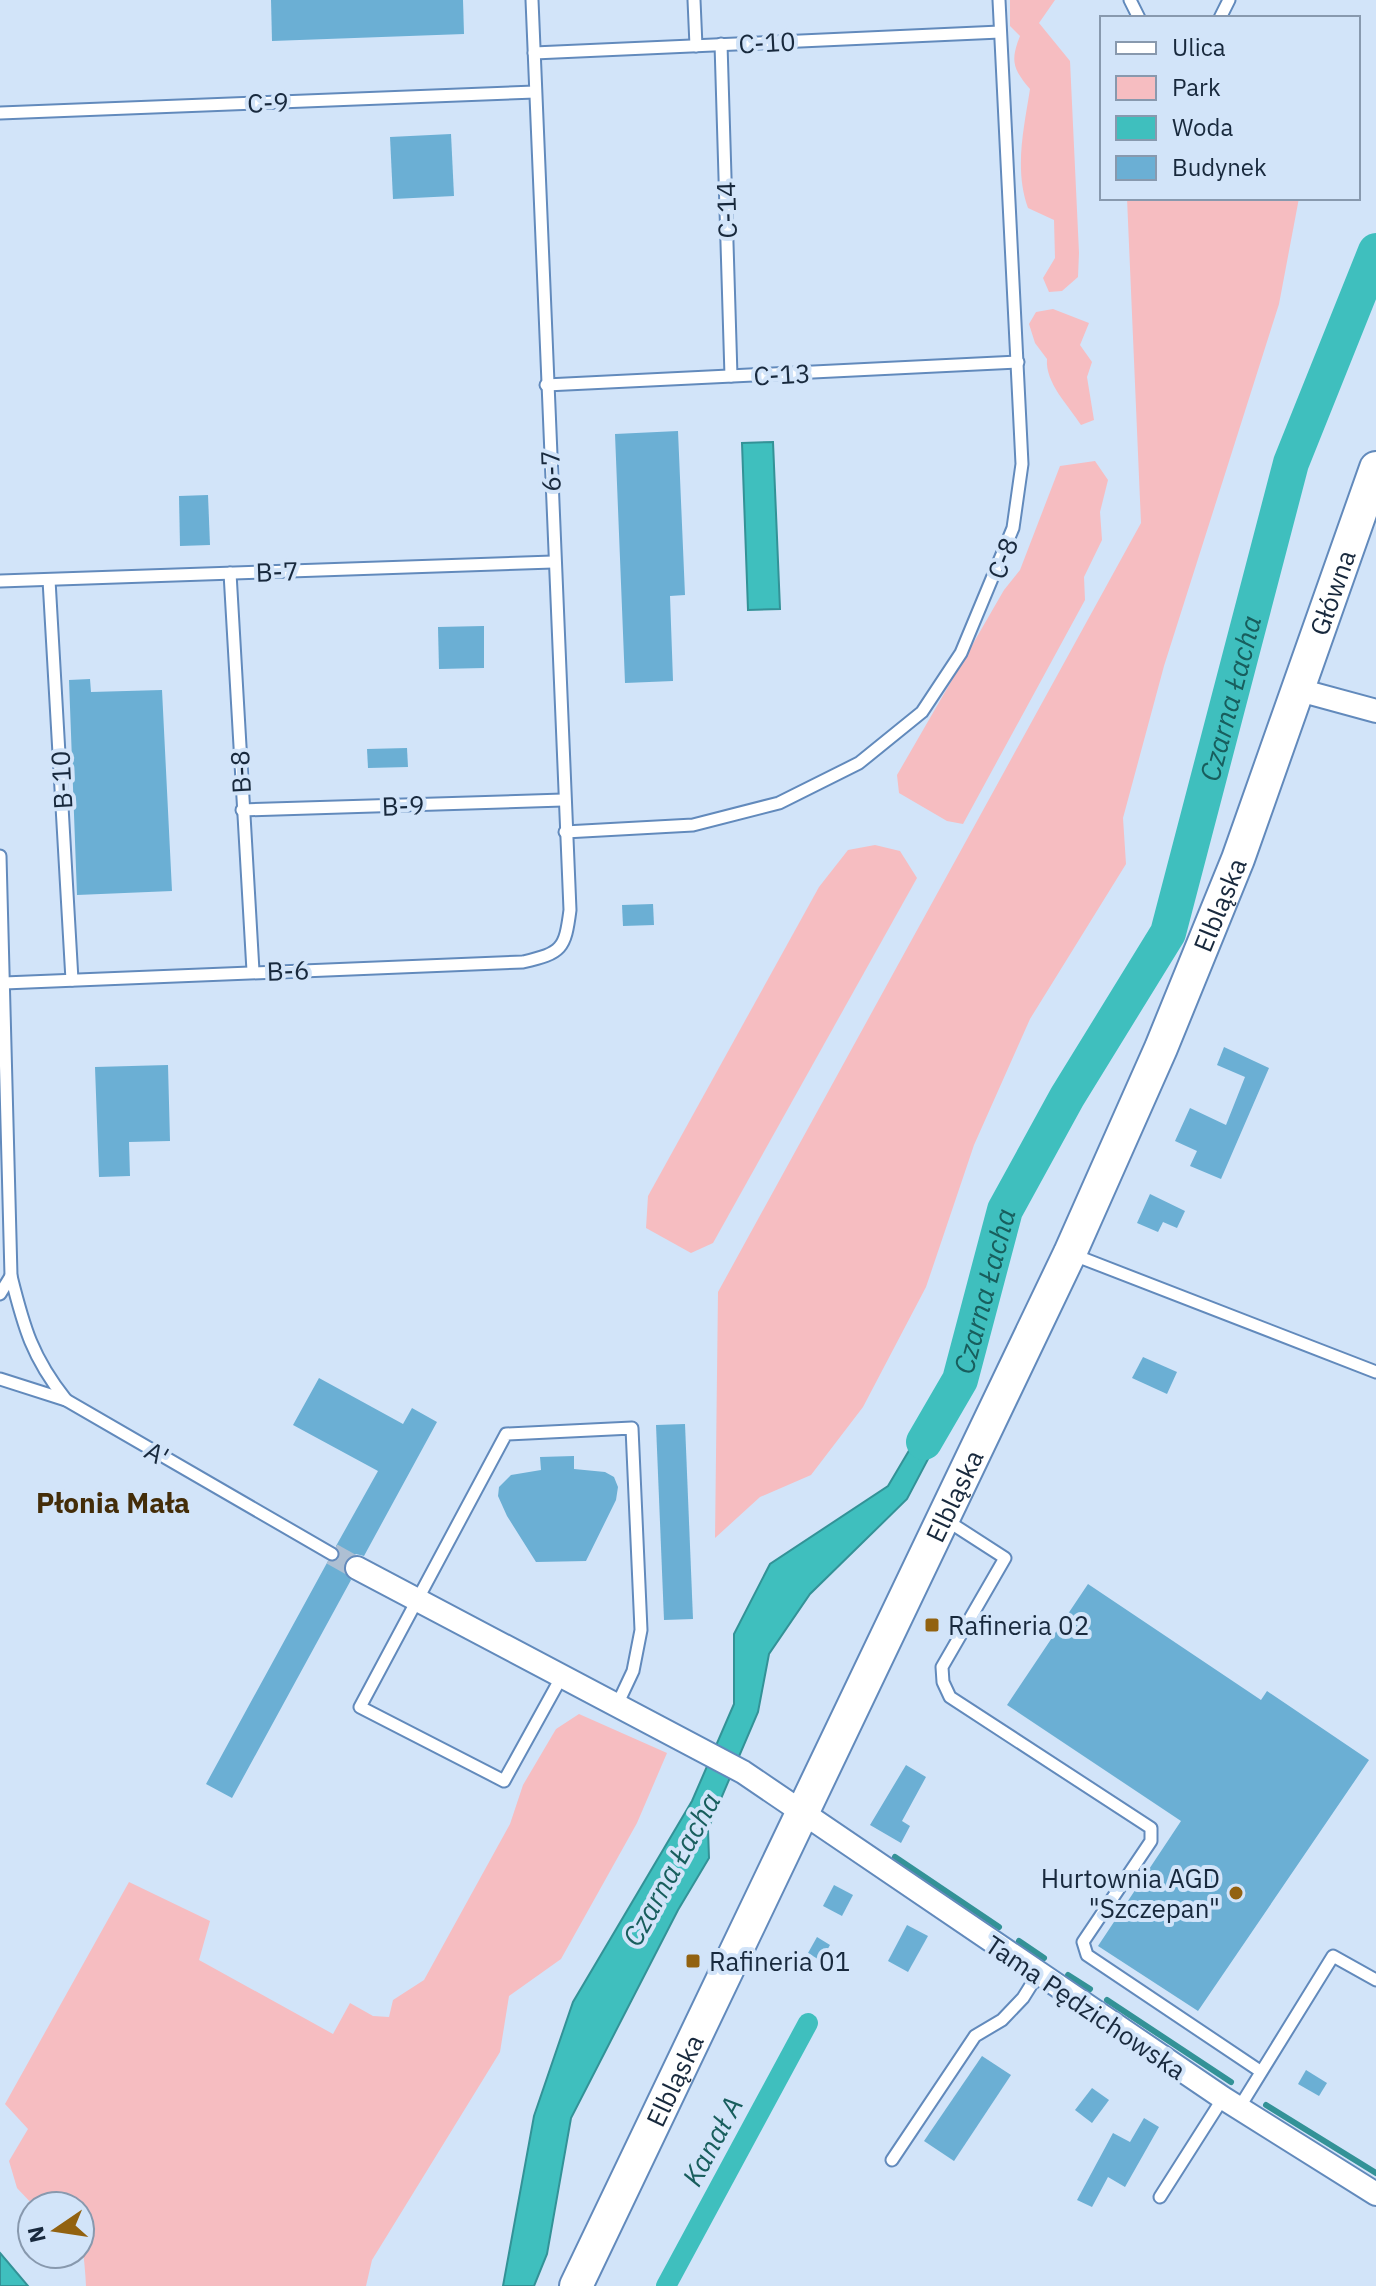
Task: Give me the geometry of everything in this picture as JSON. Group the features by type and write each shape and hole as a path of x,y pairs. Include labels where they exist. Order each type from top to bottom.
{"main road":[{"name":"Główna","path":"1302,680 1376,468"},
{"name":"Elbląska","path":"576,2286 941,1517 1070,1253 1167,1034 1238,859 1302,680"}],"street":[{"path":"1302,680 1376,711"},
{"name":"Tama Pędzichowska","path":"357,1568 743,1772 1231,2103 1376,2194"}],"lane":[{"name":"6-7","path":"532,0 553,562 570,910 566,941"},
{"path":"694,0 696,46"},
{"name":"C-8","path":"565,832 693,825 779,803 859,763 922,712 961,653 1013,528 1022,464 999,0"},
{"name":"C-10","path":"534,53 1000,32"},
{"name":"C-14","path":"721,44 731,376"},
{"name":"C-9","path":"0,113 535,92"},
{"name":"C-13","path":"546,385 1018,362"},
{"name":"B-7","path":"0,581 553,562"},
{"name":"B-8","path":"230,573 253,971"},
{"name":"B-10","path":"49,580 72,980"},
{"name":"B-9","path":"242,810 563,800"},
{"name":"A'","path":"0,856 11,1276 24,1329 42,1369 66,1400"},
{"name":"B-6","path":"4,983 523,962 552,955 566,941"},
{"path":"1070,1253 1376,1372"},
{"path":"0,1294 11,1276"},
{"name":"A'","path":"0,1379 66,1400 332,1554"},
{"path":"562,1676 504,1781 480,1772 360,1707 506,1434 632,1428 641,1630 633,1671 617,1705"},
{"path":"941,1517 1005,1558 942,1667 943,1682 950,1697 1151,1828 1151,1841 1083,1942 1087,1955 1260,2071"},
{"path":"1160,2197 1231,2103 1260,2071 1333,1956 1376,1980"},
{"path":"892,2160 975,2036 1002,2020 1038,1974"}],"green space":[{"path":"1010,0 1055,0 1039,23 1070,61 1079,253 1078,277 1062,291 1049,292 1043,278 1055,258 1054,220 1028,208 1024,193 1021,163 1030,89 1015,64 1020,36 1010,26"},
{"path":"1127,200 1299,200 1279,304 1164,666 1123,818 1126,864 1030,1019 974,1145 926,1287 863,1407 811,1475 760,1497 715,1538 718,1292 1141,523"},
{"path":"1053,309 1089,323 1080,345 1092,362 1087,377 1094,420 1081,425 1054,385 1047,359 1035,343 1029,324 1036,312"},
{"path":"1095,461 1108,480 1100,512 1102,540 1084,577 1085,600 963,824 947,821 899,793 897,775 1004,590 1020,570 1060,466"},
{"path":"875,845 900,851 917,878 713,1243 691,1253 646,1228 648,1196 819,887 848,850"},
{"path":"579,1714 667,1753 637,1823 561,1959 509,1996 500,2052 372,2260 366,2286 86,2286 85,2270 96,2270 96,2190 19,2190 9,2161 28,2129 5,2104 129,1882 210,1921 199,1960 333,2034 350,2003 373,2016 389,2017 393,2000 424,1980 510,1824 523,1785 556,1729"}],"water":[{"path":"773,442 780,609 748,610 742,443"},
{"path":"952,1378 946,1425 907,1499 810,1594 769,1654 758,1712 708,1829 709,1858 678,1910 571,2118 547,2254 534,2286 503,2286 534,2116 573,2002 692,1801 734,1704 734,1634 770,1564 888,1486"},
{"path":"0,2253 28,2286 0,2286"}],"building":[{"path":"271,0 463,0 464,34 272,41"},
{"path":"451,134 454,196 393,199 390,137"},
{"path":"678,431 685,595 670,596 673,681 625,683 615,434"},
{"path":"208,495 210,545 180,546 179,496"},
{"path":"484,626 484,668 439,669 438,627"},
{"path":"90,679 91,692 162,690 172,891 77,895 69,680"},
{"path":"407,748 408,767 368,768 367,749"},
{"path":"653,904 654,925 623,926 622,905"},
{"path":"1224,1047 1269,1068 1221,1179 1190,1166 1197,1151 1175,1141 1190,1108 1226,1125 1245,1077 1217,1065"},
{"path":"168,1065 170,1141 129,1142 130,1176 99,1177 95,1067"},
{"path":"1150,1194 1185,1211 1177,1228 1163,1222 1158,1232 1137,1223"},
{"path":"1143,1357 1177,1372 1167,1394 1132,1378"},
{"path":"319,1378 403,1424 412,1408 437,1422 364,1556 356,1554 345,1561 343,1569 351,1580 232,1798 206,1784 328,1561 340,1558 336,1546 378,1471 293,1425"},
{"path":"685,1424 693,1619 664,1620 656,1425"},
{"path":"574,1456 574,1469 605,1472 614,1477 618,1487 616,1500 586,1561 536,1562 507,1516 498,1496 499,1487 511,1475 541,1470 540,1457"},
{"path":"1088,1584 1261,1700 1267,1691 1369,1760 1198,2011 1098,1946 1181,1821 1007,1705"},
{"path":"906,1765 926,1777 902,1821 910,1826 901,1843 870,1825"},
{"path":"834,1885 853,1895 842,1916 823,1906"},
{"path":"907,1925 928,1936 908,1972 888,1961"},
{"path":"817,1937 830,1945 821,1961 808,1953"},
{"path":"982,2056 1011,2075 954,2161 924,2141"},
{"path":"1306,2070 1327,2083 1319,2096 1298,2084"},
{"path":"1092,2088 1109,2100 1092,2123 1075,2110"},
{"path":"1144,2118 1159,2127 1125,2187 1108,2177 1092,2207 1077,2200 1113,2133 1130,2142"}],"waterway":[{"name":"Czarna Łacha","path":"924,1442 960,1380 1005,1210 1067,1097 1168,933 1291,463 1376,251"},
{"path":"895,1857 999,1927"},
{"path":"1019,1941 1044,1958"},
{"path":"1068,1975 1090,1989"},
{"path":"1107,2000 1231,2082"},
{"name":"Kanał A","path":"666,2286 808,2023"},
{"path":"1266,2105 1376,2173"}],"tunnel":[{"path":"332,1554 357,1568"}],"place":[{"name":"Rafineria 02","path":"932,1625"},
{"name":"Hurtownia AGD \"Szczepan\"","path":"1236,1893"},
{"name":"Rafineria 01","path":"693,1961"}],"district":[{"name":"Płonia Mała","path":"113,1502"}]}
